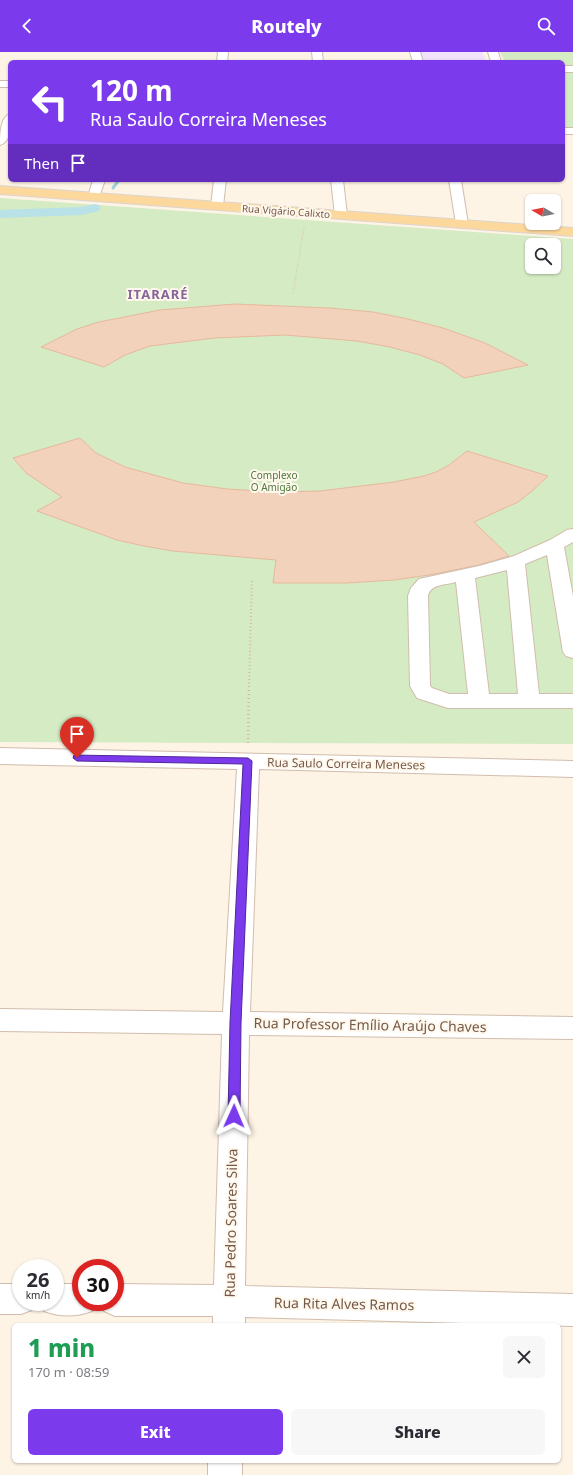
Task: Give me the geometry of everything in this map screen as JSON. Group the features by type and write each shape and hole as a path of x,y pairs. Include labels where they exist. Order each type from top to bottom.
{"main road":[{"name":"Rua Vigário Calixto","path":"0,190 573,232"}],"street":[{"path":"0,142 8,121"},
{"path":"94,197 98,182"},
{"path":"217,206 220,182"},
{"path":"336,182 341,215"},
{"path":"455,182 462,224"},
{"path":"573,534 555,546 516,562 426,583 420,588 418,596 420,686 424,693 448,701 573,701"},
{"path":"555,546 573,652"},
{"path":"516,562 529,700"},
{"path":"465,575 479,700"},
{"name":"Rua Saulo Correira Meneses","path":"0,756 573,769"},
{"name":"Rua Pedro Soares Silva","path":"229,1313 236,1023 248,761"},
{"name":"Rua Professor Emílio Araújo Chaves","path":"0,1020 573,1028"},
{"path":"0,1299 12,1299"},
{"name":"Rua Rita Alves Ramos","path":"124,1301 229,1313 573,1310"},
{"path":"225,1463 225,1475"}],"path":[{"path":"293,294 306,213"},
{"path":"248,761 252,579"}],"shaded area":[{"path":"418,52 482,52 486,60 420,60"}],"green space":[{"path":"500,52 573,52 573,68 565,68 565,60 504,60"},
{"path":"565,72 573,72 573,130 565,129"},
{"name":"Complexo O Amigão","path":"0,198 559,238 525,238 525,274 561,274 561,238 573,239 573,744 0,742"}],"building":[{"path":"235,304 329,308 373,312 408,319 443,328 485,343 528,365 464,378 443,364 420,355 390,347 357,341 285,335 214,338 150,346 125,355 104,367 41,347 77,329 99,322 160,310"},
{"path":"80,438 96,453 125,467 183,483 227,489 278,492 320,491 394,482 436,472 449,465 467,451 548,476 518,502 474,522 509,556 479,565 394,580 346,583 273,583 276,560 173,551 144,546 117,540 37,511 62,497 26,473 13,458"}],"waterway":[{"path":"113,188 118,182"},
{"path":"0,214 82,211 94,208"}],"district":[{"name":"ITARARÉ","path":"158,294"}],"route":[{"path":"77,758 248,761 236,1023 234,1116"}]}
